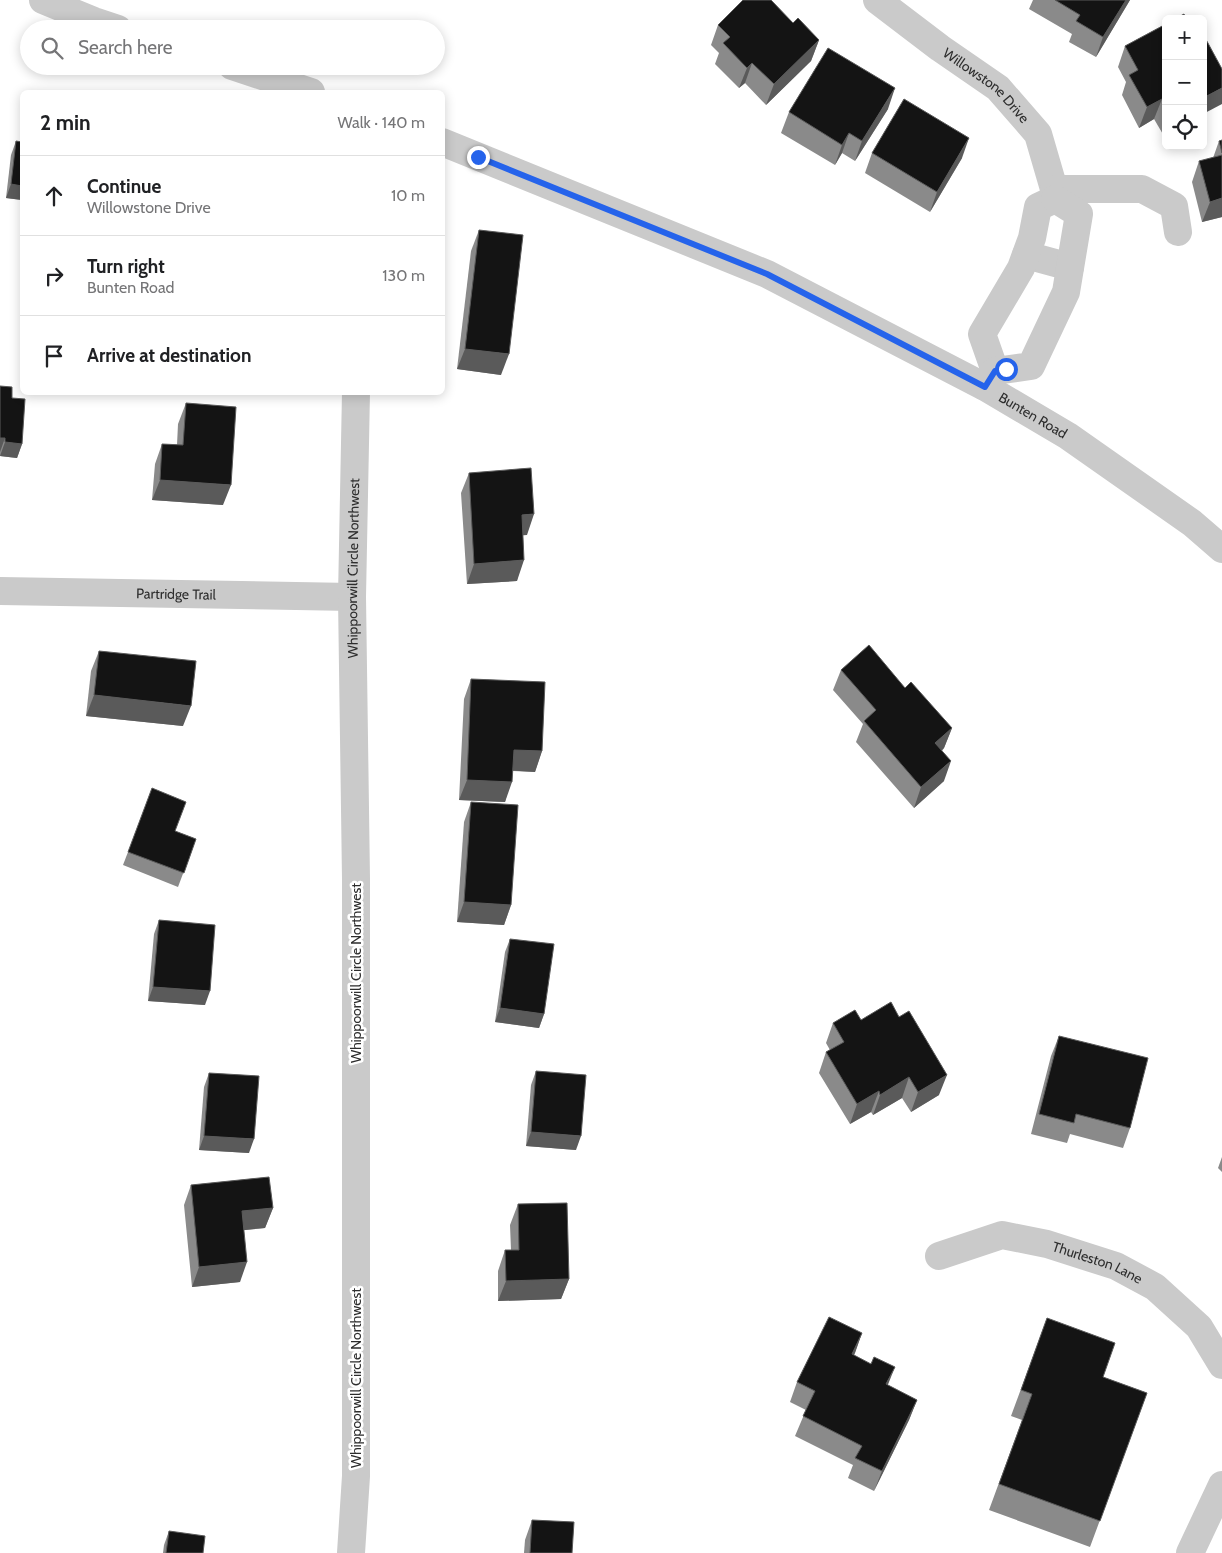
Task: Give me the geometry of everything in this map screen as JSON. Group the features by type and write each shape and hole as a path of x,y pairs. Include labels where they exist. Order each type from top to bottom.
{"street":[{"path":"43,0 92,20"},
{"name":"Willowstone Drive","path":"877,0 940,48 998,88 1038,134 1055,194"},
{"path":"259,75 305,90"},
{"name":"Bunten Road","path":"445,143 767,274 990,379 1192,523 1222,549"},
{"path":"1055,194 1079,214 1066,292 1031,366 990,379 982,334 1021,268 1032,238 1038,207 1055,194 1142,189 1174,206 1178,232"},
{"path":"1026,255 1070,267"},
{"name":"Whippoorwill Circle Northwest","path":"351,1553 356,1476 356,879 352,597 356,395"},
{"name":"Partridge Trail","path":"0,591 352,597"},
{"name":"Thurleston Lane","path":"939,1256 1002,1235 1047,1244 1116,1266 1155,1287 1199,1327 1222,1365"},
{"path":"1190,1553 1222,1485"}],"building":[{"path":"743,0 771,0 793,23 798,18 819,40 774,84 752,63 747,68 723,43 730,37 718,25"},
{"path":"1055,0 1126,0 1103,37 1076,21 1080,15"},
{"path":"1162,26 1162,99 1147,107 1129,75 1138,70 1125,46"},
{"path":"1207,41 1222,69 1222,88 1207,96"},
{"path":"828,48 895,88 862,141 849,133 842,145 789,112"},
{"path":"904,99 969,138 937,192 872,153"},
{"path":"1222,140 1222,153 1219,141"},
{"path":"16,141 20,142 20,186 11,184"},
{"path":"1222,155 1222,198 1210,202 1199,161"},
{"path":"479,230 523,235 509,354 465,349"},
{"path":"0,386 12,387 12,398 25,399 22,444 5,442 5,438 0,438"},
{"path":"186,403 236,407 231,485 160,480 162,444 183,445"},
{"path":"531,468 534,514 522,515 524,560 474,564 469,473"},
{"path":"869,645 905,688 911,682 952,728 935,743 951,761 921,787 864,721 876,710 841,670"},
{"path":"99,651 196,661 191,706 94,695"},
{"path":"471,679 545,682 542,751 514,750 512,782 467,780"},
{"path":"152,788 186,802 175,831 196,839 184,873 128,852"},
{"path":"471,802 518,805 511,905 464,902"},
{"path":"159,920 215,925 210,991 153,987"},
{"path":"510,939 554,944 544,1014 500,1008"},
{"path":"891,1002 899,1017 909,1011 947,1075 918,1092 909,1077 880,1095 879,1091 857,1104 826,1052 844,1042 833,1023 855,1010 861,1020"},
{"path":"1059,1036 1148,1058 1130,1128 1076,1114 1074,1123 1039,1114"},
{"path":"536,1071 586,1075 581,1136 531,1132"},
{"path":"209,1073 259,1076 254,1139 204,1136"},
{"path":"269,1177 273,1208 242,1211 247,1262 199,1267 191,1185"},
{"path":"567,1203 569,1279 506,1281 505,1250 519,1250 518,1204"},
{"path":"829,1317 862,1333 852,1354 871,1364 874,1357 895,1367 886,1384 917,1400 882,1471 855,1458 862,1446 803,1416 815,1391 797,1382"},
{"path":"1047,1318 1115,1343 1103,1377 1147,1393 1100,1521 999,1484 1032,1394 1021,1390"},
{"path":"532,1520 574,1522 572,1553 530,1553"},
{"path":"169,1531 205,1536 203,1553 166,1553"}],"route":[{"path":"478,157 767,274 985,387 995,371 1006,369"}]}
